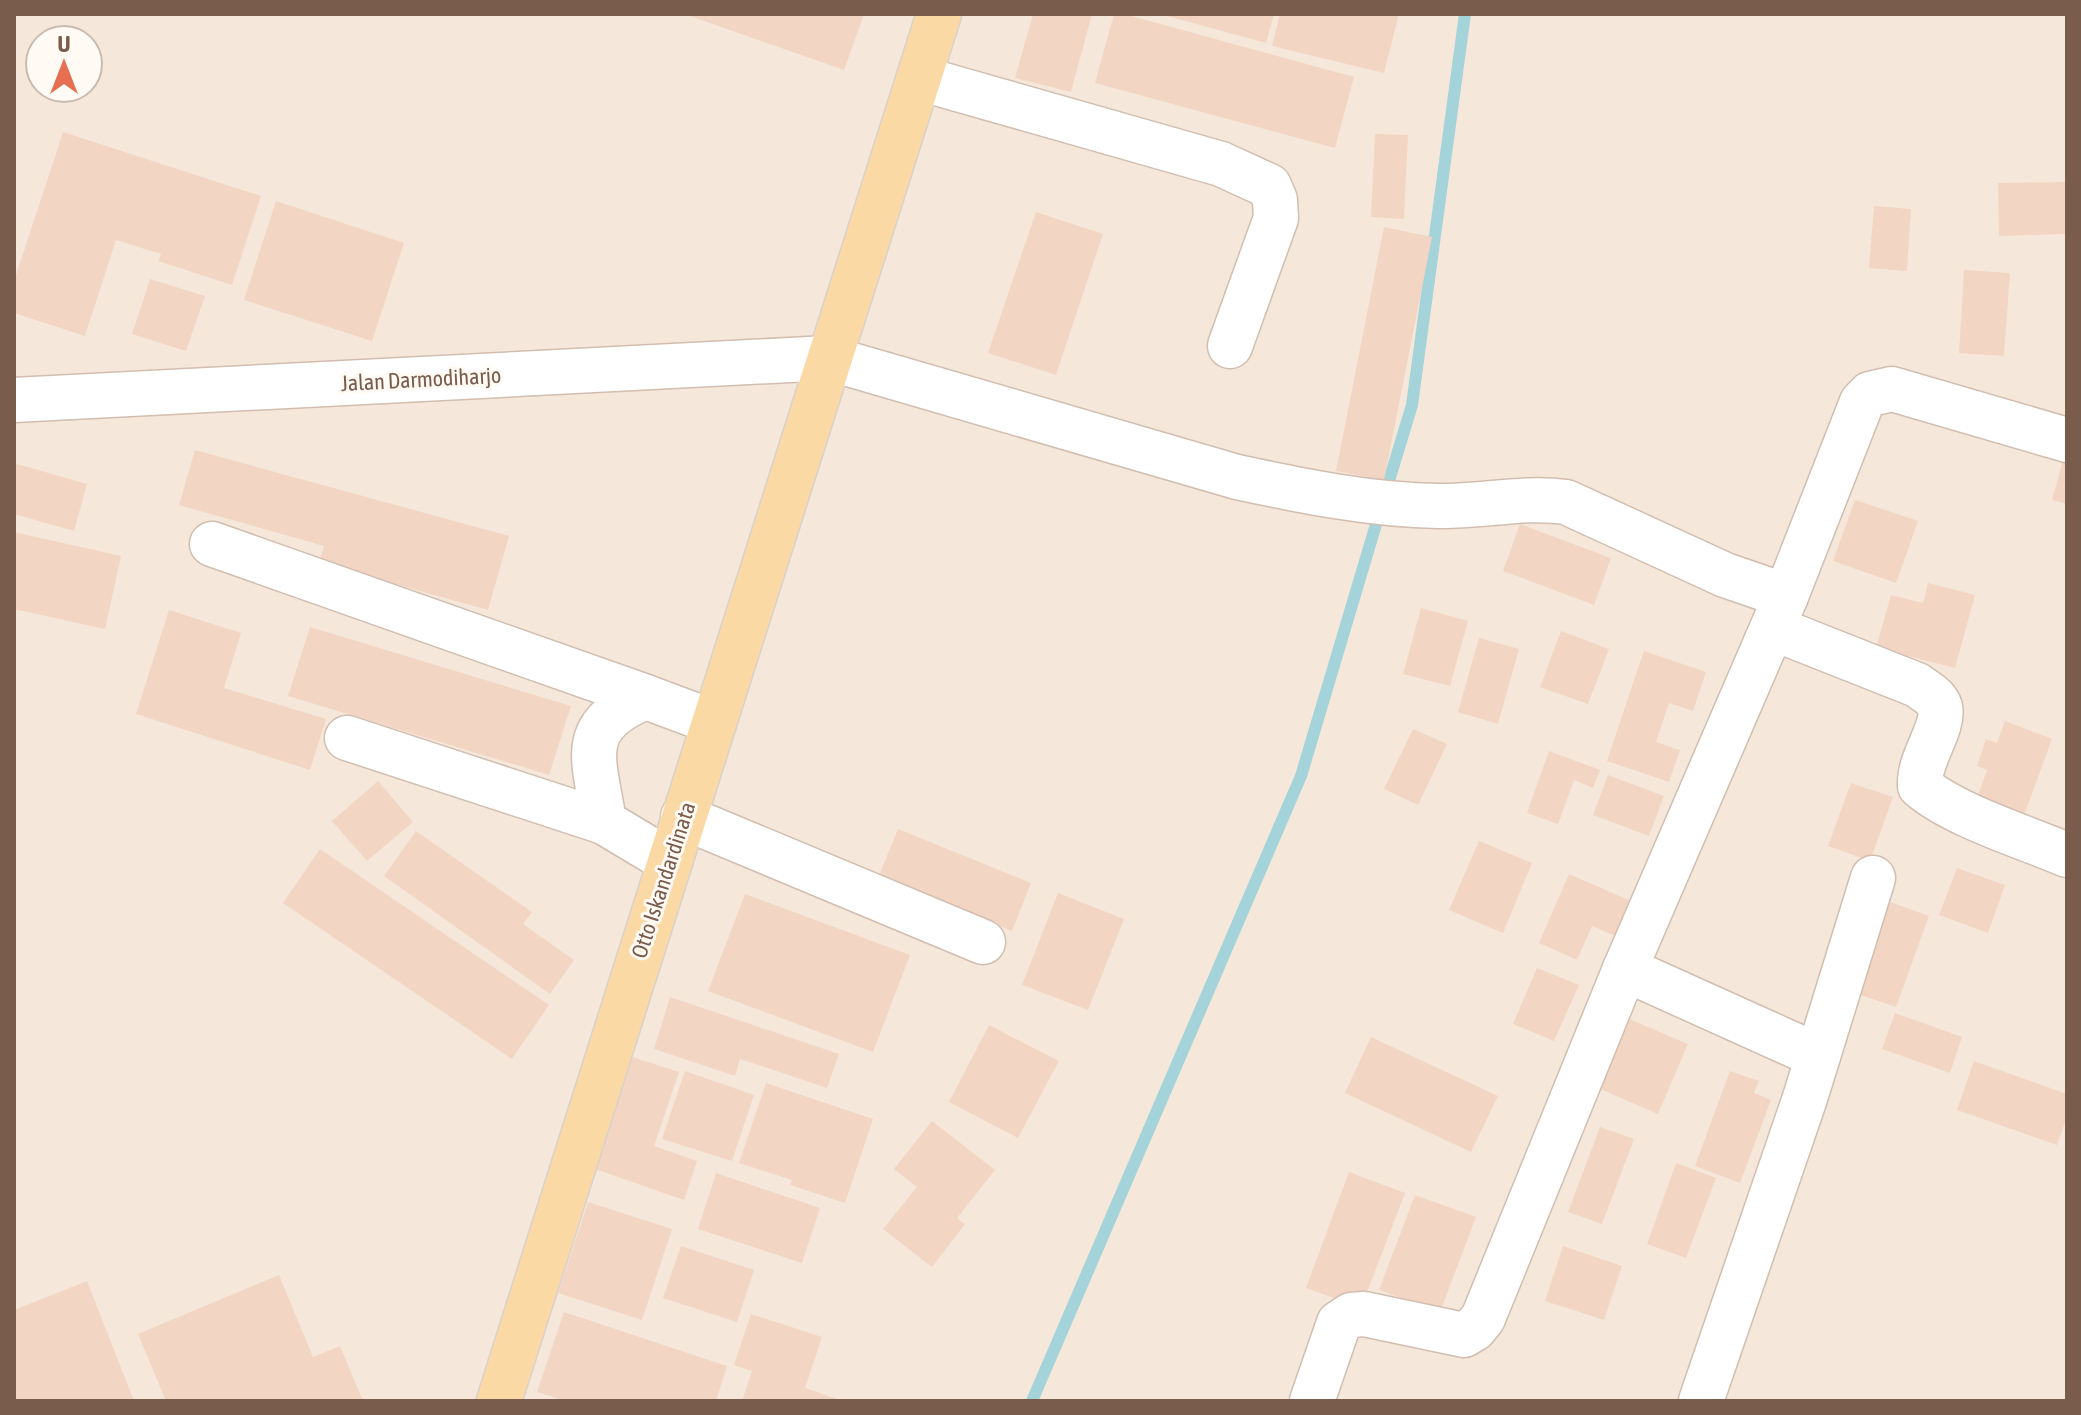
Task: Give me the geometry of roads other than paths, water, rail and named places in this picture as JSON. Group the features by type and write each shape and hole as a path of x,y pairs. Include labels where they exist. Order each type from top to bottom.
{"main road":[{"name":"Otto Iskandardinata","path":"499,1401 939,14"}],"street":[{"path":"919,78 1221,164 1269,186 1275,200 1276,218 1230,346"},
{"name":"Jalan Darmodiharjo","path":"14,400 828,358 1237,477 1295,490 1437,506 1544,500 1566,502 1725,575 1780,612 1932,695 1940,706 1939,721 1919,771 1920,786 1956,808 2067,855"},
{"path":"1312,1401 1339,1323 1351,1315 1364,1314 1464,1335 1483,1318 1625,969 1780,612 1862,402 1870,394 1892,389 2067,440"},
{"path":"212,544 713,722"},
{"path":"604,822 595,778 598,732 620,707 646,697"},
{"path":"347,738 604,822 669,861"},
{"path":"683,817 983,942"},
{"path":"1701,1401 1818,1056 1873,878"},
{"path":"1625,969 1818,1056"}],"waterway":[{"path":"1385,494 1412,405 1465,14"},
{"path":"1032,1401 1301,776 1380,511"}]}
